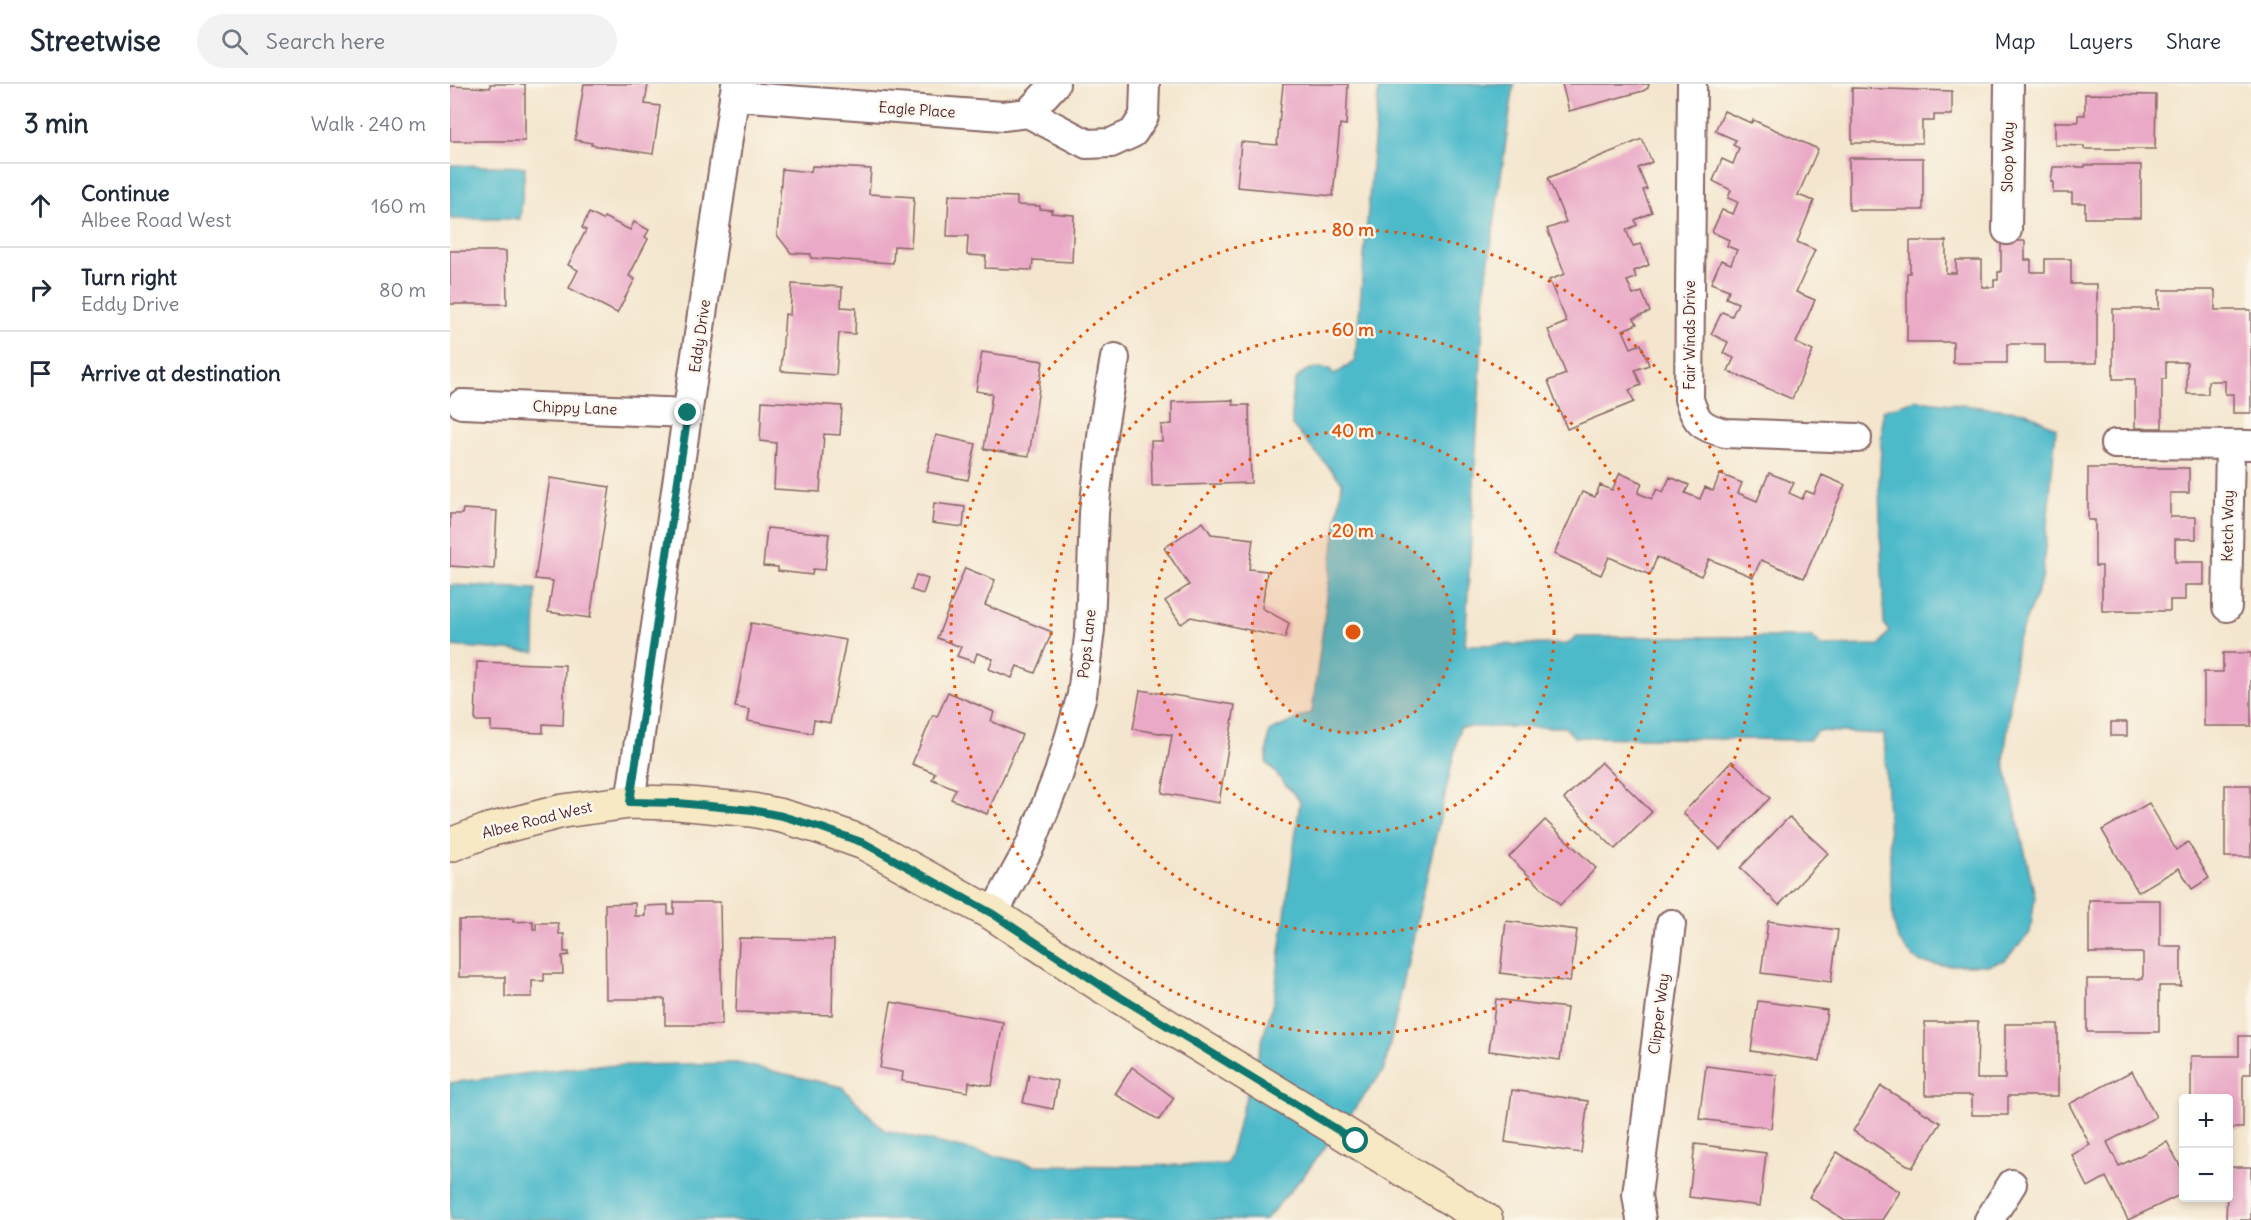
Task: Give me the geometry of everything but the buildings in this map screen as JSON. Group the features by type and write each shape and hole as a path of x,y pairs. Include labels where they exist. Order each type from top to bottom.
{"street":[{"path":"1055,84 1028,113 1087,144 1112,143 1133,133 1144,116 1145,84"},
{"name":"Fair Winds Drive","path":"1692,84 1689,399 1694,415 1706,428 1725,433 1857,438"},
{"name":"Sloop Way","path":"2007,230 2009,84"},
{"name":"Eagle Place","path":"735,90 1003,116 1028,113"},
{"name":"Eddy Drive","path":"630,802 735,90"},
{"name":"Pops Lane","path":"993,914 1030,846 1059,773 1082,695 1090,629 1094,513 1103,428 1115,358"},
{"name":"Chippy Lane","path":"462,404 688,413"},
{"name":"Ketch Way","path":"2115,444 2240,445 2227,607"},
{"name":"Albee Road West","path":"450,845 489,830 563,811 630,802 678,803 752,810 782,816 864,843 993,914 1102,986 1486,1220"},
{"name":"Clipper Way","path":"1641,1220 1637,1195 1671,924"},
{"path":"1989,1220 2012,1184"}],"water":[{"path":"1379,84 1514,84 1485,288 1465,645 1567,644 1577,637 1812,637 1821,646 1880,645 1889,631 1884,624 1879,487 1883,410 1916,400 2026,412 2056,428 2042,580 2017,642 2004,761 2035,896 2030,933 2005,960 1988,965 1921,963 1898,939 1893,920 1884,734 1818,731 1809,740 1574,737 1565,727 1460,727 1384,1070 1304,1175 1265,1220 450,1220 450,1083 588,1066 737,1063 842,1087 884,1130 1034,1165 1227,1164 1274,999 1300,801 1266,762 1269,732 1312,712 1342,482 1292,425 1294,384 1303,372 1313,368 1330,369 1334,375 1355,361"},
{"path":"450,165 525,167 520,219 450,219"},
{"path":"450,585 536,589 535,652 450,646"}],"route":[{"path":"688,413 630,802 678,803 752,810 782,816 864,843 993,914 1102,986 1356,1141"}]}
